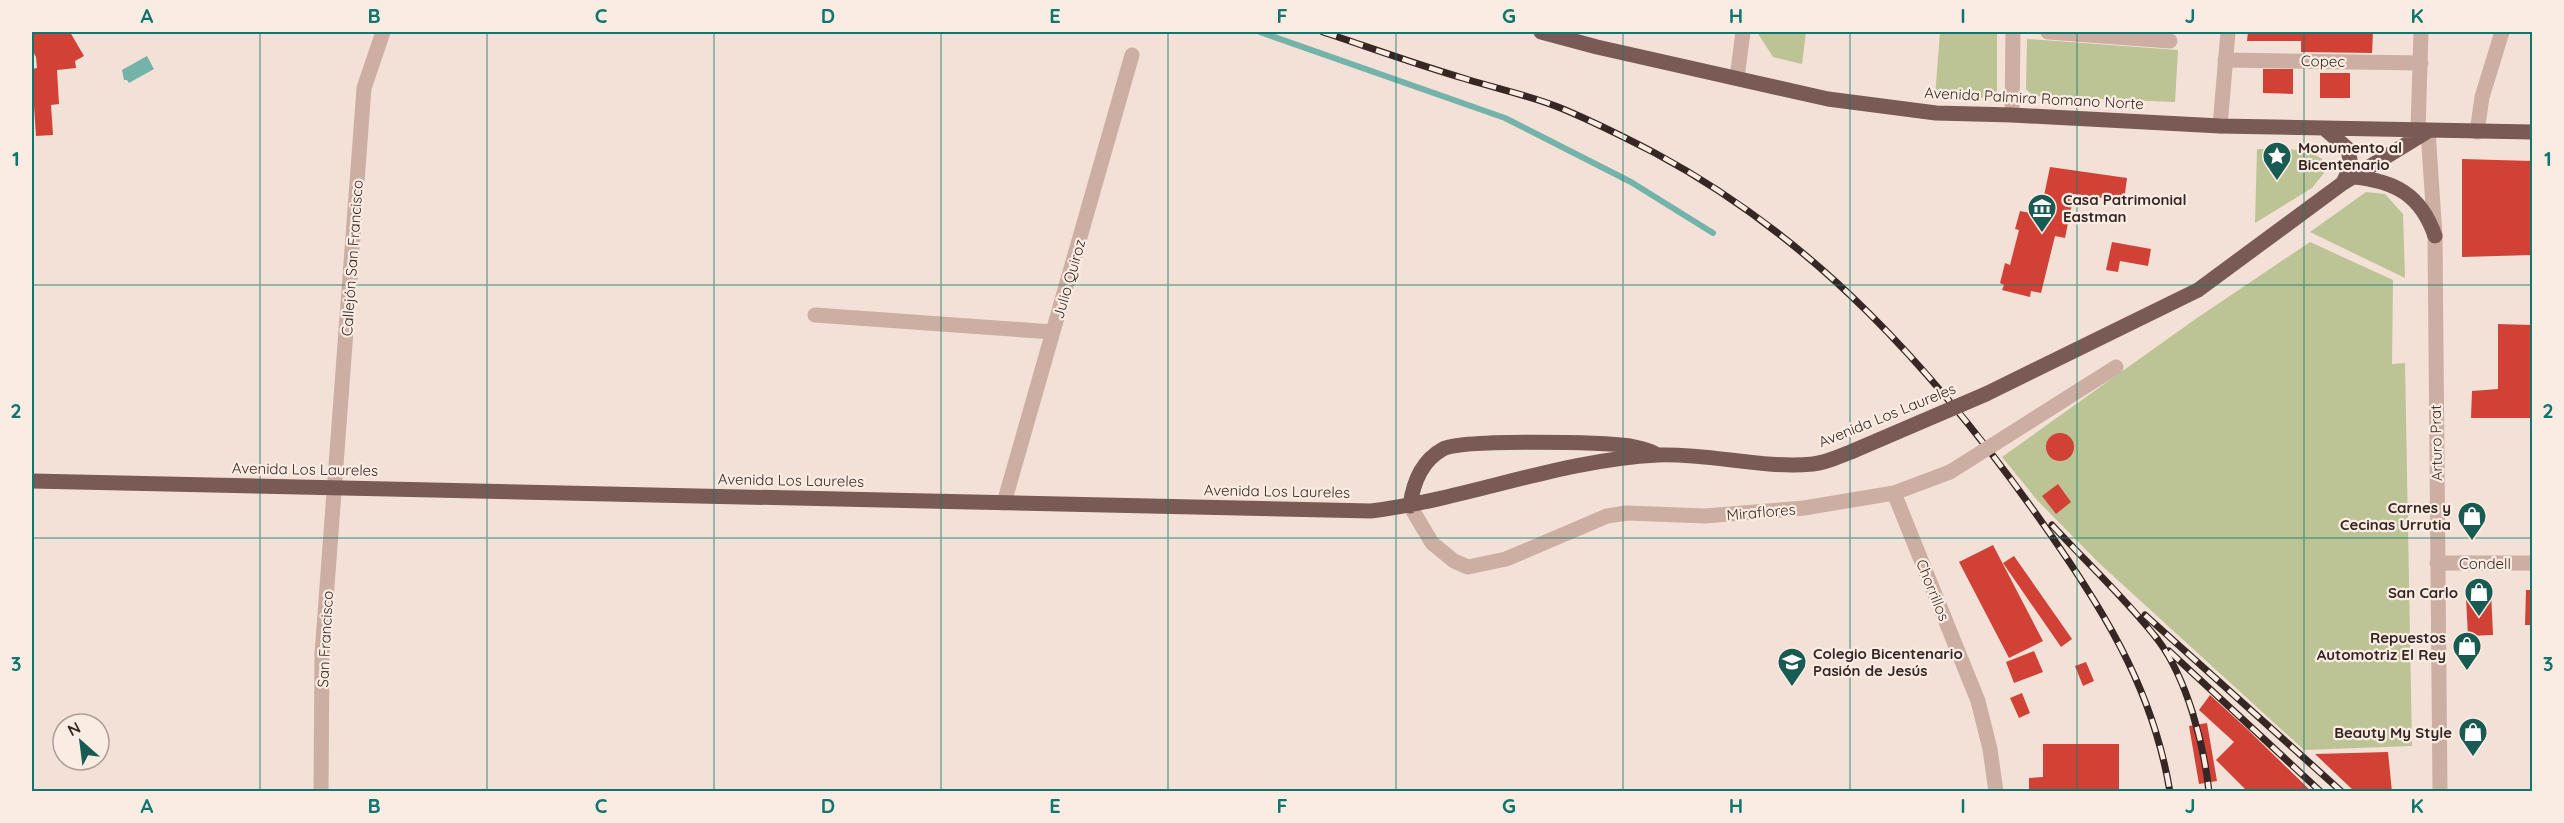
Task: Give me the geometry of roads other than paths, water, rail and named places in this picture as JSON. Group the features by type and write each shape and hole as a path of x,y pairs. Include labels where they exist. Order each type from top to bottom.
{"main road":[{"name":"Avenida Palmira Romano Norte","path":"1541,32 1596,47 1828,99 1935,113 2220,126 2532,132"},
{"path":"2325,129 2348,149 2351,165 2349,180 2380,179 2397,187 2411,197 2431,225 2434,236"},
{"name":"Avenida Los Laureles","path":"32,481 1363,511 1410,506 1540,473 1658,455 1779,465 1816,464 1853,451 1986,394 2198,290 2349,180 2423,131"},
{"path":"1410,506 1418,475 1427,461 1446,447 1469,444 1581,444 1628,446 1648,450 1658,455"}],"street":[{"name":"Callejón San Francisco","path":"334,488 364,88 383,32"},
{"path":"1737,78 1743,32"},
{"path":"2012,115 2013,32"},
{"path":"2048,32 2170,41"},
{"path":"2220,126 2228,32"},
{"path":"2421,32 2423,131"},
{"path":"2477,132 2482,97 2502,32"},
{"name":"Julio Quiroz","path":"1004,503 1132,54"},
{"name":"Copec","path":"2225,60 2421,63"},
{"name":"Arturo Prat","path":"2423,131 2434,236 2440,792"},
{"path":"815,315 1053,332"},
{"name":"Miraflores","path":"1410,506 1432,543 1454,561 1468,567 1506,559 1607,516 1627,513 1716,516 1804,508 1894,493 1950,472 2116,367"},
{"name":"San Francisco","path":"321,792 322,654 334,488"},
{"name":"Chorrillos","path":"1894,493 1978,701 1990,749 1996,792"},
{"name":"Condell","path":"2437,562 2532,563"}],"water":[{"path":"147,56 154,69 129,83 124,80 122,70"}],"waterway":[{"path":"1260,32 1505,118 1631,182 1713,233"}],"railway":[{"path":"1323,32 1430,68 1539,100 1598,125 1655,153 1714,188 1769,226 1820,268 1914,360 1957,411 1999,463 2083,582 2103,614 2137,681 2151,716 2170,792"},
{"path":"2052,525 2133,610 2158,640 2178,673 2198,733 2209,792"},
{"path":"2145,615 2342,792"},
{"path":"2169,651 2321,792"}],"place":[{"name":"Monumento al Bicentenario","path":"2277,182"},
{"name":"Casa Patrimonial Eastman","path":"2042,234"},
{"name":"Carnes y Cecinas Urrutia","path":"2472,542"},
{"name":"San Carlo","path":"2479,618"},
{"name":"Repuestos Automotriz El Rey","path":"2467,672"},
{"name":"Colegio Bicentenario Pasión de Jesús","path":"1792,688"},
{"name":"Beauty My Style","path":"2473,758"}]}
